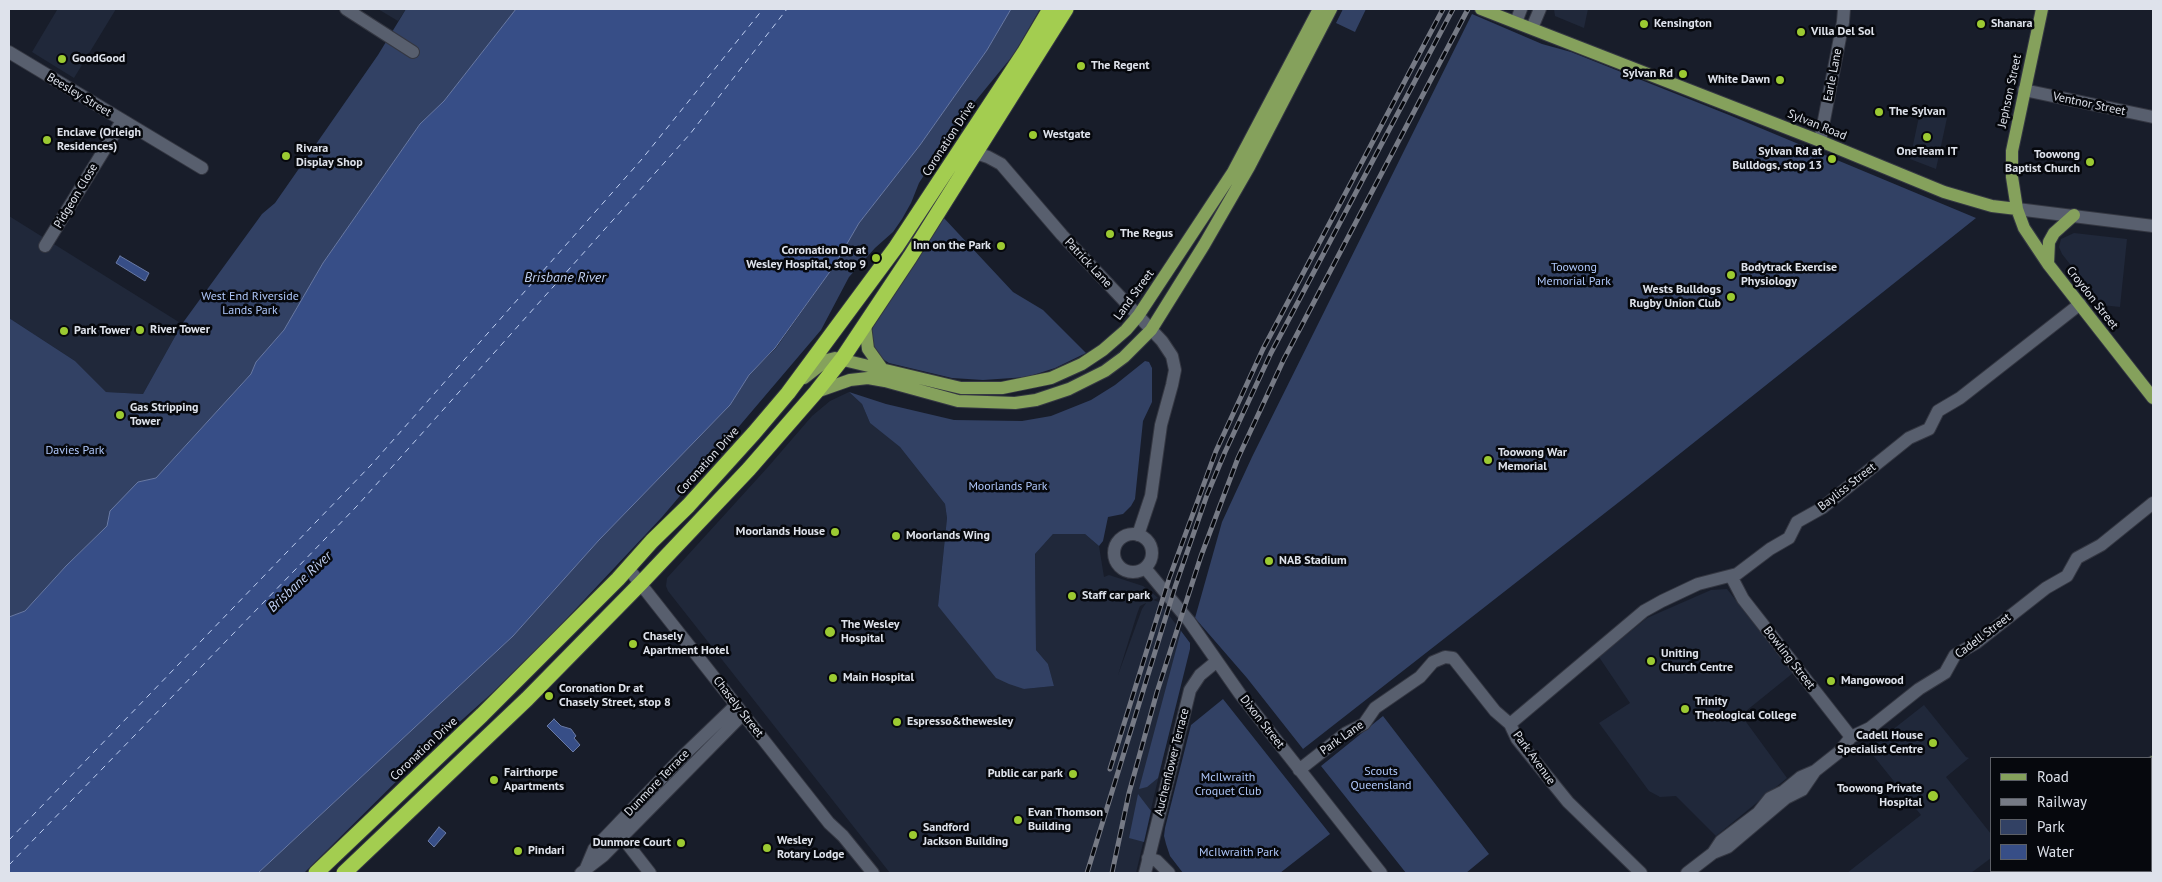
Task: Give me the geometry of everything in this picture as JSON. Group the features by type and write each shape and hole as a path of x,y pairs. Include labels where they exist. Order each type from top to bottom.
{"highway":[{"name":"Coronation Drive","path":"316,873 482,715 628,568 688,506 788,393 896,247 1024,54 1050,9"},
{"path":"344,873 527,699 641,583 749,469 816,392 842,359 865,325 1066,9"}],"main road":[{"name":"Land Street","path":"842,359 961,388 1002,388 1036,383 1067,372 1092,358 1121,335 1138,316 1233,172 1319,9"},
{"path":"816,392 850,380 868,378 958,401 1008,404 1036,400 1069,390 1105,371 1137,346 1151,330 1164,310 1244,176 1331,9"},
{"name":"Sylvan Road","path":"1481,9 1820,141 1944,192 1983,204 2017,209"},
{"name":"Jephson Street","path":"2017,209 2013,185 2012,158 2024,90 2042,9"},
{"name":"Croydon Street","path":"2017,209 2024,228 2048,264 2153,398"},
{"path":"2048,264 2049,242 2054,233 2074,216"},
{"path":"865,325 868,349 882,370"},
{"path":"788,393 827,360 842,359"}],"street":[{"path":"346,9 413,52"},
{"path":"1516,22 1522,9"},
{"path":"1532,28 1540,9"},
{"name":"Earle Lane","path":"1820,141 1844,9"},
{"name":"Beesley Street","path":"9,52 202,168"},
{"name":"Ventnor Street","path":"2024,90 2153,117"},
{"name":"Pidgeon Close","path":"45,246 122,121"},
{"name":"Patrick Lane","path":"976,153 1001,164 1062,235 1169,349 1172,356 1175,370 1161,425 1151,496 1138,535"},
{"name":"Sylvan Road","path":"2017,209 2153,226"},
{"name":"Bayliss Street","path":"1510,724 1626,624 1644,611 1698,584 1731,576 1743,570 1770,549 1790,538 1797,522 1822,508 1909,438 1929,429 1935,414 1941,409 1960,398 2080,304"},
{"name":"Cadell Street","path":"1687,873 1713,853 1728,847 1758,818 1788,797 1802,790 1815,771 1840,752 1851,737 1870,728 1919,689 1945,673 1955,655 1976,643 2046,588 2067,576 2077,558 2100,545 2153,503"},
{"path":"1132,534 1144,537 1151,547 1152,558 1145,568 1134,572 1122,569 1115,560 1115,548 1121,538 1132,534"},
{"name":"Chasely Street","path":"628,568 829,823 843,836 873,873"},
{"name":"Dixon Street","path":"1145,568 1189,621 1240,694 1299,770 1382,873"},
{"name":"Bowling Street","path":"1731,576 1743,599 1851,737"},
{"name":"Park Avenue","path":"1428,666 1439,658 1452,658 1495,711 1510,724 1517,739 1568,802 1641,873"},
{"name":"Auchenflower Terrace","path":"1145,873 1190,690 1200,675 1217,661"},
{"name":"Park Lane","path":"1299,770 1346,733 1364,724 1375,708 1420,677 1428,666"},
{"name":"Dunmore Terrace","path":"584,871 622,838 740,709"},
{"name":"Dunmore Terrace","path":"584,871 594,849 684,755 740,709"},
{"name":"Chasely Street","path":"829,823 836,841 862,873"},
{"path":"622,838 650,873"},
{"path":"1148,858 1157,861 1169,873"}],"shaded area":[{"path":"56,9 116,9 74,78 32,52"},
{"path":"378,9 406,9 398,21"},
{"path":"1554,9 1588,9 1584,28 1555,16"},
{"path":"1920,112 1947,118 1936,169 1910,159"},
{"path":"9,216 182,324 143,394 106,392 75,361 9,318"},
{"path":"2074,233 2127,239 2120,307 2102,305 2062,254 2059,247 2061,239"},
{"name":"The Wesley Hospital","path":"849,392 862,404 870,423 900,447 945,504 947,518 938,606 1024,689 1054,686 1048,664 1036,650 1035,554 1053,534 1085,534 1099,546 1104,577 1109,575 1143,586 1150,591 1158,598 1153,600 1159,602 1190,643 1136,873 890,873 668,591 666,586 667,578 812,416 830,401","holes":["1146,603 1142,609 1118,675 1140,606"]},
{"name":"Trinity Theological College","path":"1727,589 1793,673 1741,715 1787,778 1716,836 1676,796 1660,797 1649,791 1599,723 1630,703 1599,657 1647,618 1711,590"},
{"name":"Toowong Private Hospital","path":"1924,705 1966,757 1969,758 1946,777 1990,833 1990,859 1971,873 1847,873 1921,815 1868,749"}],"green space":[{"path":"406,9 516,9 444,101 420,124 323,263 284,330 256,362 251,374 156,478 138,482 107,526 66,566 25,611 9,617 9,318 75,361 106,392 143,394 182,324 262,214 275,203 378,55"},
{"path":"1011,9 1040,9 1014,54 960,120 919,183 902,219 893,232 875,248 849,277 821,330 662,517 554,632 492,693 426,752 304,873 258,873 513,636 599,540 730,405 749,375 776,348 834,266 859,223 920,145 987,50"},
{"path":"1343,9 1366,9 1355,32 1336,23"},
{"name":"Toowong Memorial Park","path":"1472,14 1542,44 1571,52 1729,115 1976,218 1628,495 1303,749 1247,678 1195,618 1222,522 1252,457"},
{"path":"943,217 1013,292 1043,310 1086,353 1055,368 1027,377 983,380 952,378 889,363 878,356 872,347 870,333 925,242"},
{"name":"Moorlands Park","path":"1145,361 1149,362 1152,368 1152,402 1143,421 1135,499 1123,514 1108,517 1103,541 1099,546 1085,534 1053,534 1035,554 1036,650 1048,664 1054,686 1024,689 1009,684 996,678 938,606 947,518 945,504 900,447 870,423 862,404 849,392 886,404 954,420 1022,421 1051,416 1091,400 1115,385"},
{"path":"1181,631 1190,643 1190,649 1158,778 1147,787 1139,789"},
{"name":"McIlwraith Croquet Club","path":"1223,699 1330,834 1280,873 1183,873 1170,856 1166,844 1165,828 1191,725"},
{"name":"Scouts Queensland","path":"1383,716 1489,854 1466,873 1406,873 1321,766"},
{"path":"1138,794 1151,811 1144,842 1129,838"}],"water":[{"name":"Brisbane River","path":"516,9 1011,9 987,50 920,145 859,223 834,266 775,348 749,375 730,405 599,540 513,636 258,873 9,873 9,617 25,611 66,566 107,526 110,511 138,482 156,478 251,374 256,362 284,330 323,263 420,124 444,101"},
{"path":"120,256 149,273 145,281 116,263"},
{"path":"554,719 561,726 571,729 576,736 574,738 580,745 573,752 547,726"},
{"path":"439,827 446,833 434,847 428,841"}],"ferry route":[{"path":"9,840 372,464 642,159 763,9"},
{"path":"9,865 357,506 690,134 787,9"}],"railway":[{"path":"1110,769 1169,579 1216,451 1263,349 1443,9"},
{"path":"1087,873 1175,587 1207,495 1225,452 1271,353 1453,9"},
{"path":"1112,873 1129,793 1157,692 1201,556 1238,458 1284,359 1468,9"}],"place":[{"name":"Kensington","path":"1644,24"},
{"name":"Shanara","path":"1981,24"},
{"name":"Villa Del Sol","path":"1801,32"},
{"name":"GoodGood","path":"62,59"},
{"name":"The Regent","path":"1081,66"},
{"name":"Sylvan Rd","path":"1683,74"},
{"name":"White Dawn","path":"1780,80"},
{"name":"The Sylvan","path":"1879,112"},
{"name":"Westgate","path":"1033,135"},
{"name":"OneTeam IT","path":"1927,137"},
{"name":"Enclave (Orleigh Residences)","path":"47,140"},
{"name":"Rivara Display Shop","path":"286,156"},
{"name":"Sylvan Rd at Bulldogs, stop 13","path":"1832,159"},
{"name":"Toowong Baptist Church","path":"2090,162"},
{"name":"The Regus","path":"1110,234"},
{"name":"Inn on the Park","path":"1001,246"},
{"name":"Coronation Dr at Wesley Hospital, stop 9","path":"876,258"},
{"name":"Bodytrack Exercise Physiology","path":"1731,275"},
{"name":"Wests Bulldogs Rugby Union Club","path":"1731,297"},
{"name":"River Tower","path":"140,330"},
{"name":"Park Tower","path":"64,331"},
{"name":"Gas Stripping Tower","path":"120,415"},
{"name":"Toowong War Memorial","path":"1488,460"},
{"name":"Moorlands House","path":"835,532"},
{"name":"Moorlands Wing","path":"896,536"},
{"name":"NAB Stadium","path":"1269,561"},
{"name":"Staff car park","path":"1072,596"},
{"name":"The Wesley Hospital","path":"830,632"},
{"name":"Chasely Apartment Hotel","path":"633,644"},
{"name":"Uniting Church Centre","path":"1651,661"},
{"name":"Main Hospital","path":"833,678"},
{"name":"Mangowood","path":"1831,681"},
{"name":"Coronation Dr at Chasely Street, stop 8","path":"549,696"},
{"name":"Trinity Theological College","path":"1685,709"},
{"name":"Espresso&thewesley","path":"897,722"},
{"name":"Cadell House Specialist Centre","path":"1933,743"},
{"name":"Public car park","path":"1073,774"},
{"name":"Fairthorpe Apartments","path":"494,780"},
{"name":"Toowong Private Hospital","path":"1933,796"},
{"name":"Evan Thomson Building","path":"1018,820"},
{"name":"Sandford Jackson Building","path":"913,835"},
{"name":"Dunmore Court","path":"681,843"},
{"name":"Wesley Rotary Lodge","path":"767,848"},
{"name":"Pindari","path":"518,851"}],"park label":[{"name":"West End Riverside Lands Park","path":"250,304"},
{"name":"Davies Park","path":"75,451"},
{"name":"McIlwraith Park","path":"1239,853"}]}
